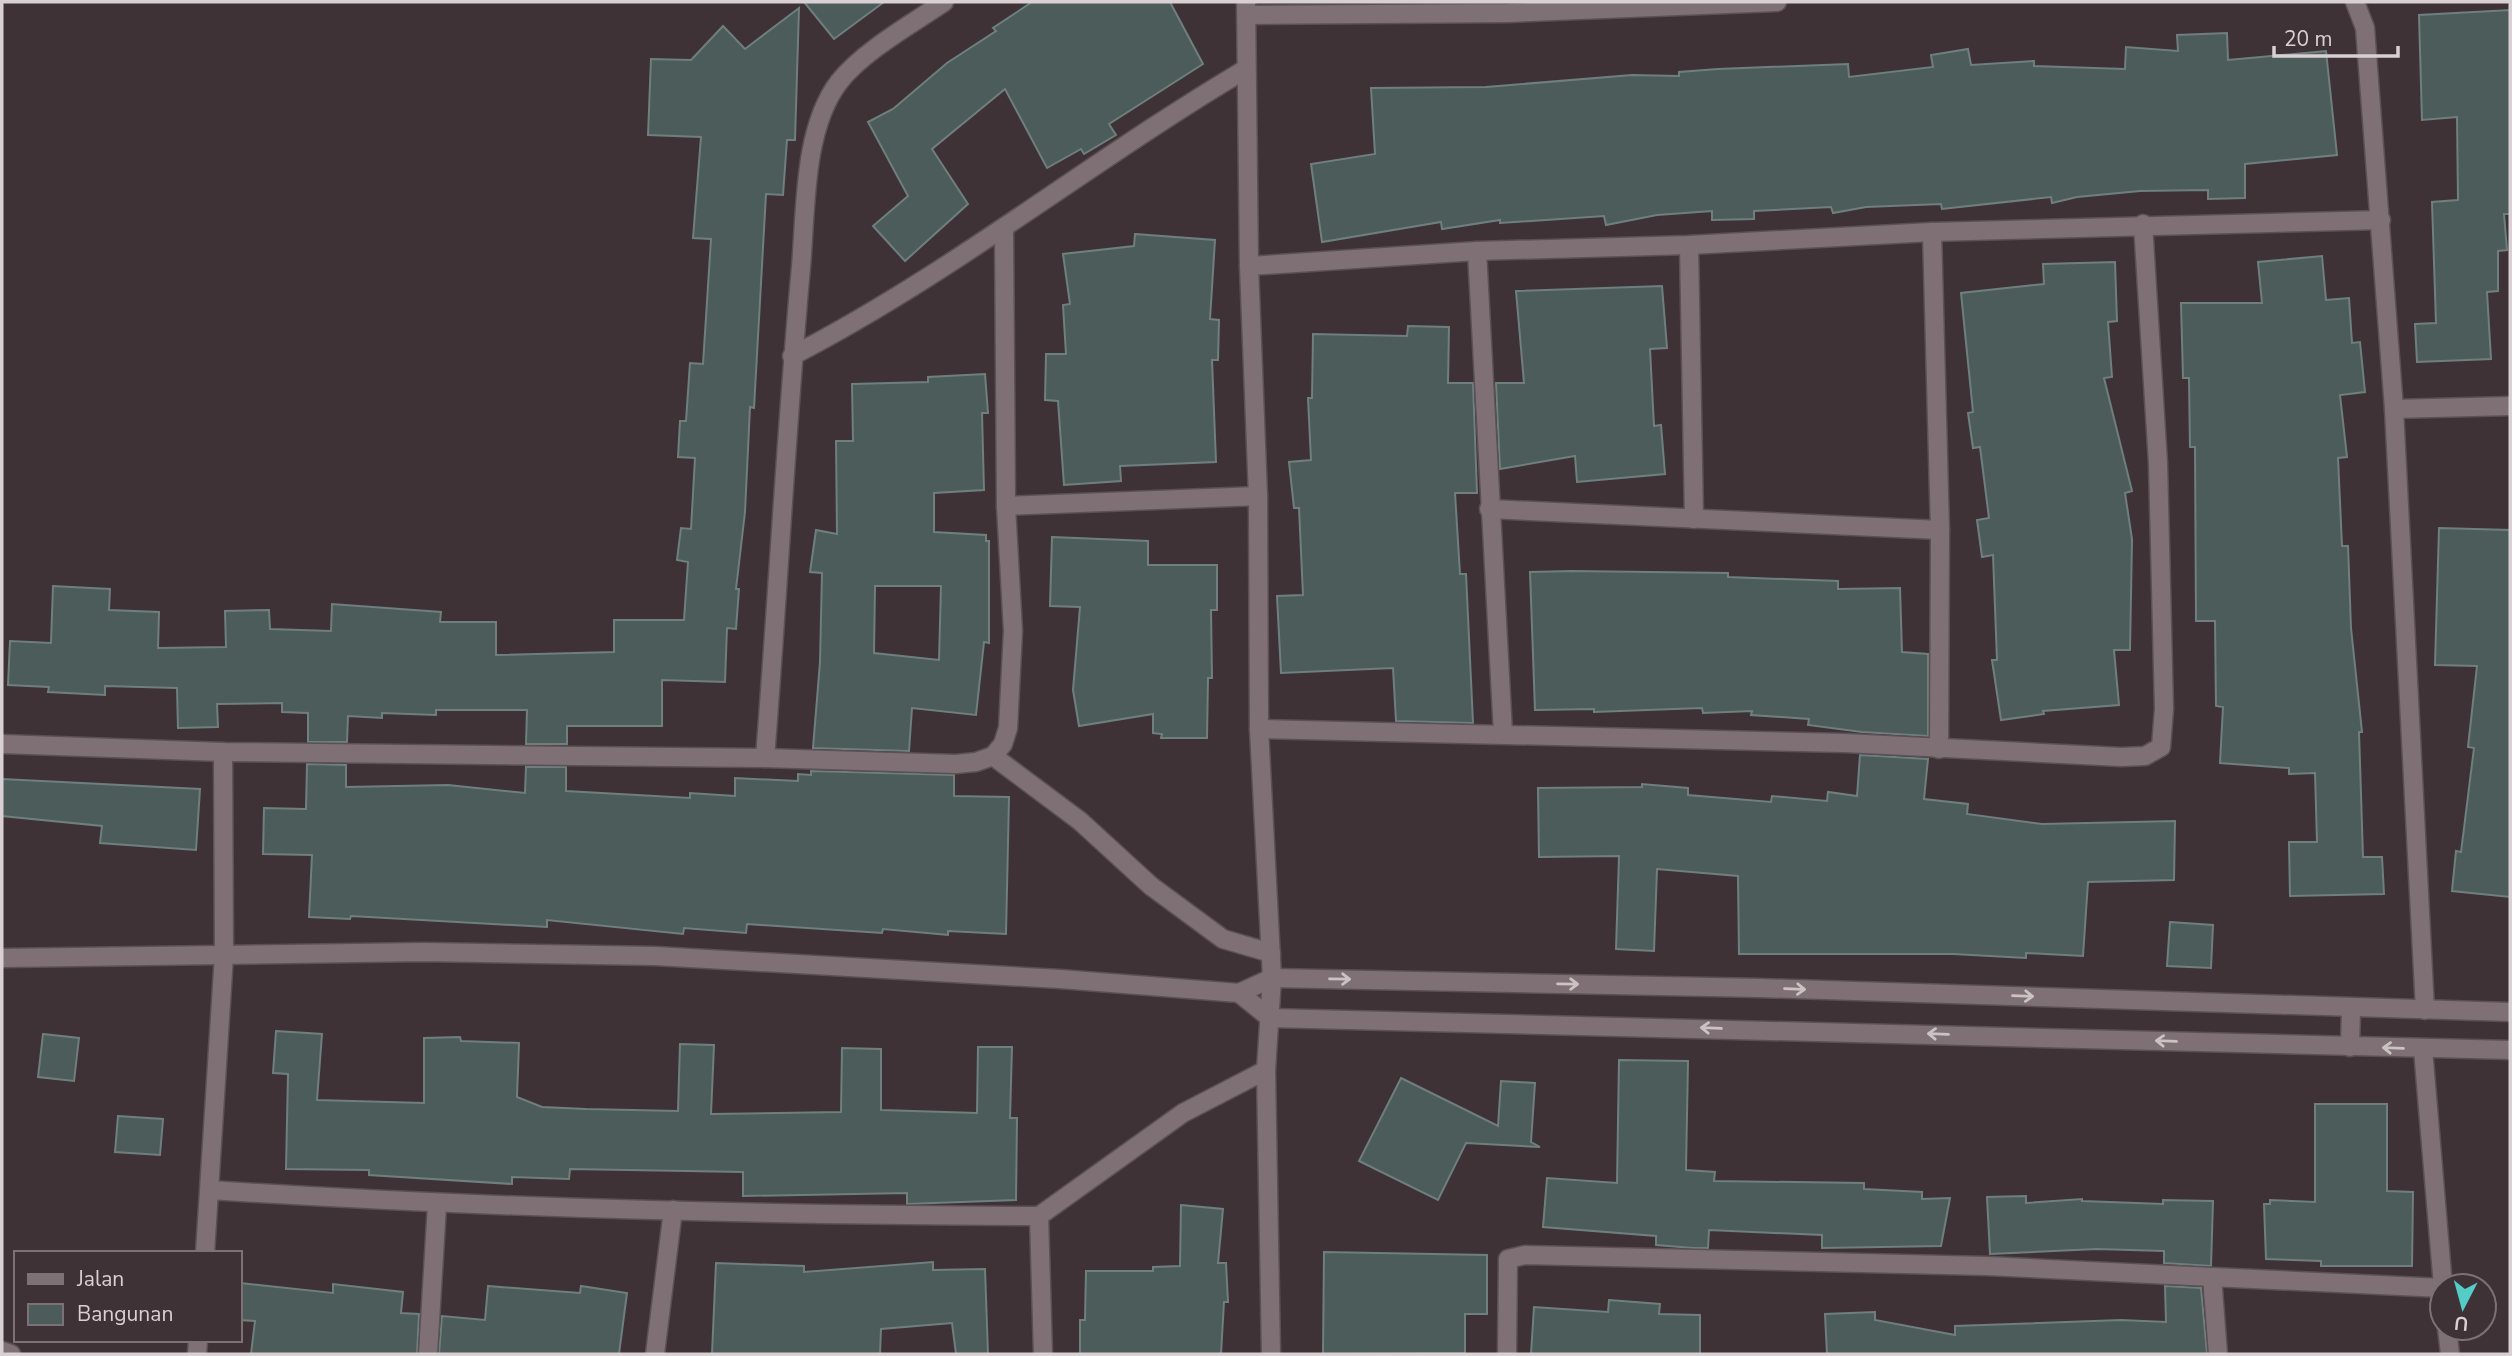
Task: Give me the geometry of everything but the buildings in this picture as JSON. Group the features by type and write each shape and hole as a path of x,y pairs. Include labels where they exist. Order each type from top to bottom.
{"street":[{"path":"765,758 792,356 807,179 819,124 839,82 886,41 944,2"},
{"path":"1271,1354 1266,1070 1272,978 1259,729 1258,496 1249,266 1246,8 1508,13 1777,2"},
{"path":"2355,2 2365,29 2381,220 2394,410 2426,1010"},
{"path":"792,356 828,337 1003,228 1182,107 1247,69"},
{"path":"1249,266 1477,251 1689,245 1932,232 2143,224 2381,220"},
{"path":"1259,729 1845,743 2121,757 2145,756 2161,747 2164,709 2158,463 2143,224"},
{"path":"2,744 223,752 765,758 956,764 976,762 993,756 1003,744 1008,728 1013,631 1006,506 1003,228"},
{"path":"1932,232 1940,530 1939,749"},
{"path":"1689,245 1694,519"},
{"path":"1477,251 1503,733"},
{"path":"2394,410 2510,406"},
{"path":"1006,506 1258,496"},
{"path":"1489,509 1940,530"},
{"path":"205,1251 224,955 223,752"},
{"path":"993,756 1080,821 1151,886 1223,939 1270,953"},
{"path":"2,958 425,952 655,956 1060,979 1239,993 1272,978 1760,988 2510,1012"},
{"path":"1239,993 1270,1018 2510,1050"},
{"path":"2350,1047 2351,1009"},
{"path":"2423,1049 2441,1272"},
{"path":"210,1190 437,1205 817,1216 1039,1216 1183,1113 1266,1070"},
{"path":"428,1354 437,1205"},
{"path":"655,1354 673,1210"},
{"path":"1039,1216 1043,1354"},
{"path":"1507,1354 1507,1259 1525,1255 1820,1261 2428,1286"},
{"path":"2212,1277 2218,1354"},
{"path":"2,1351 11,1354"}]}
